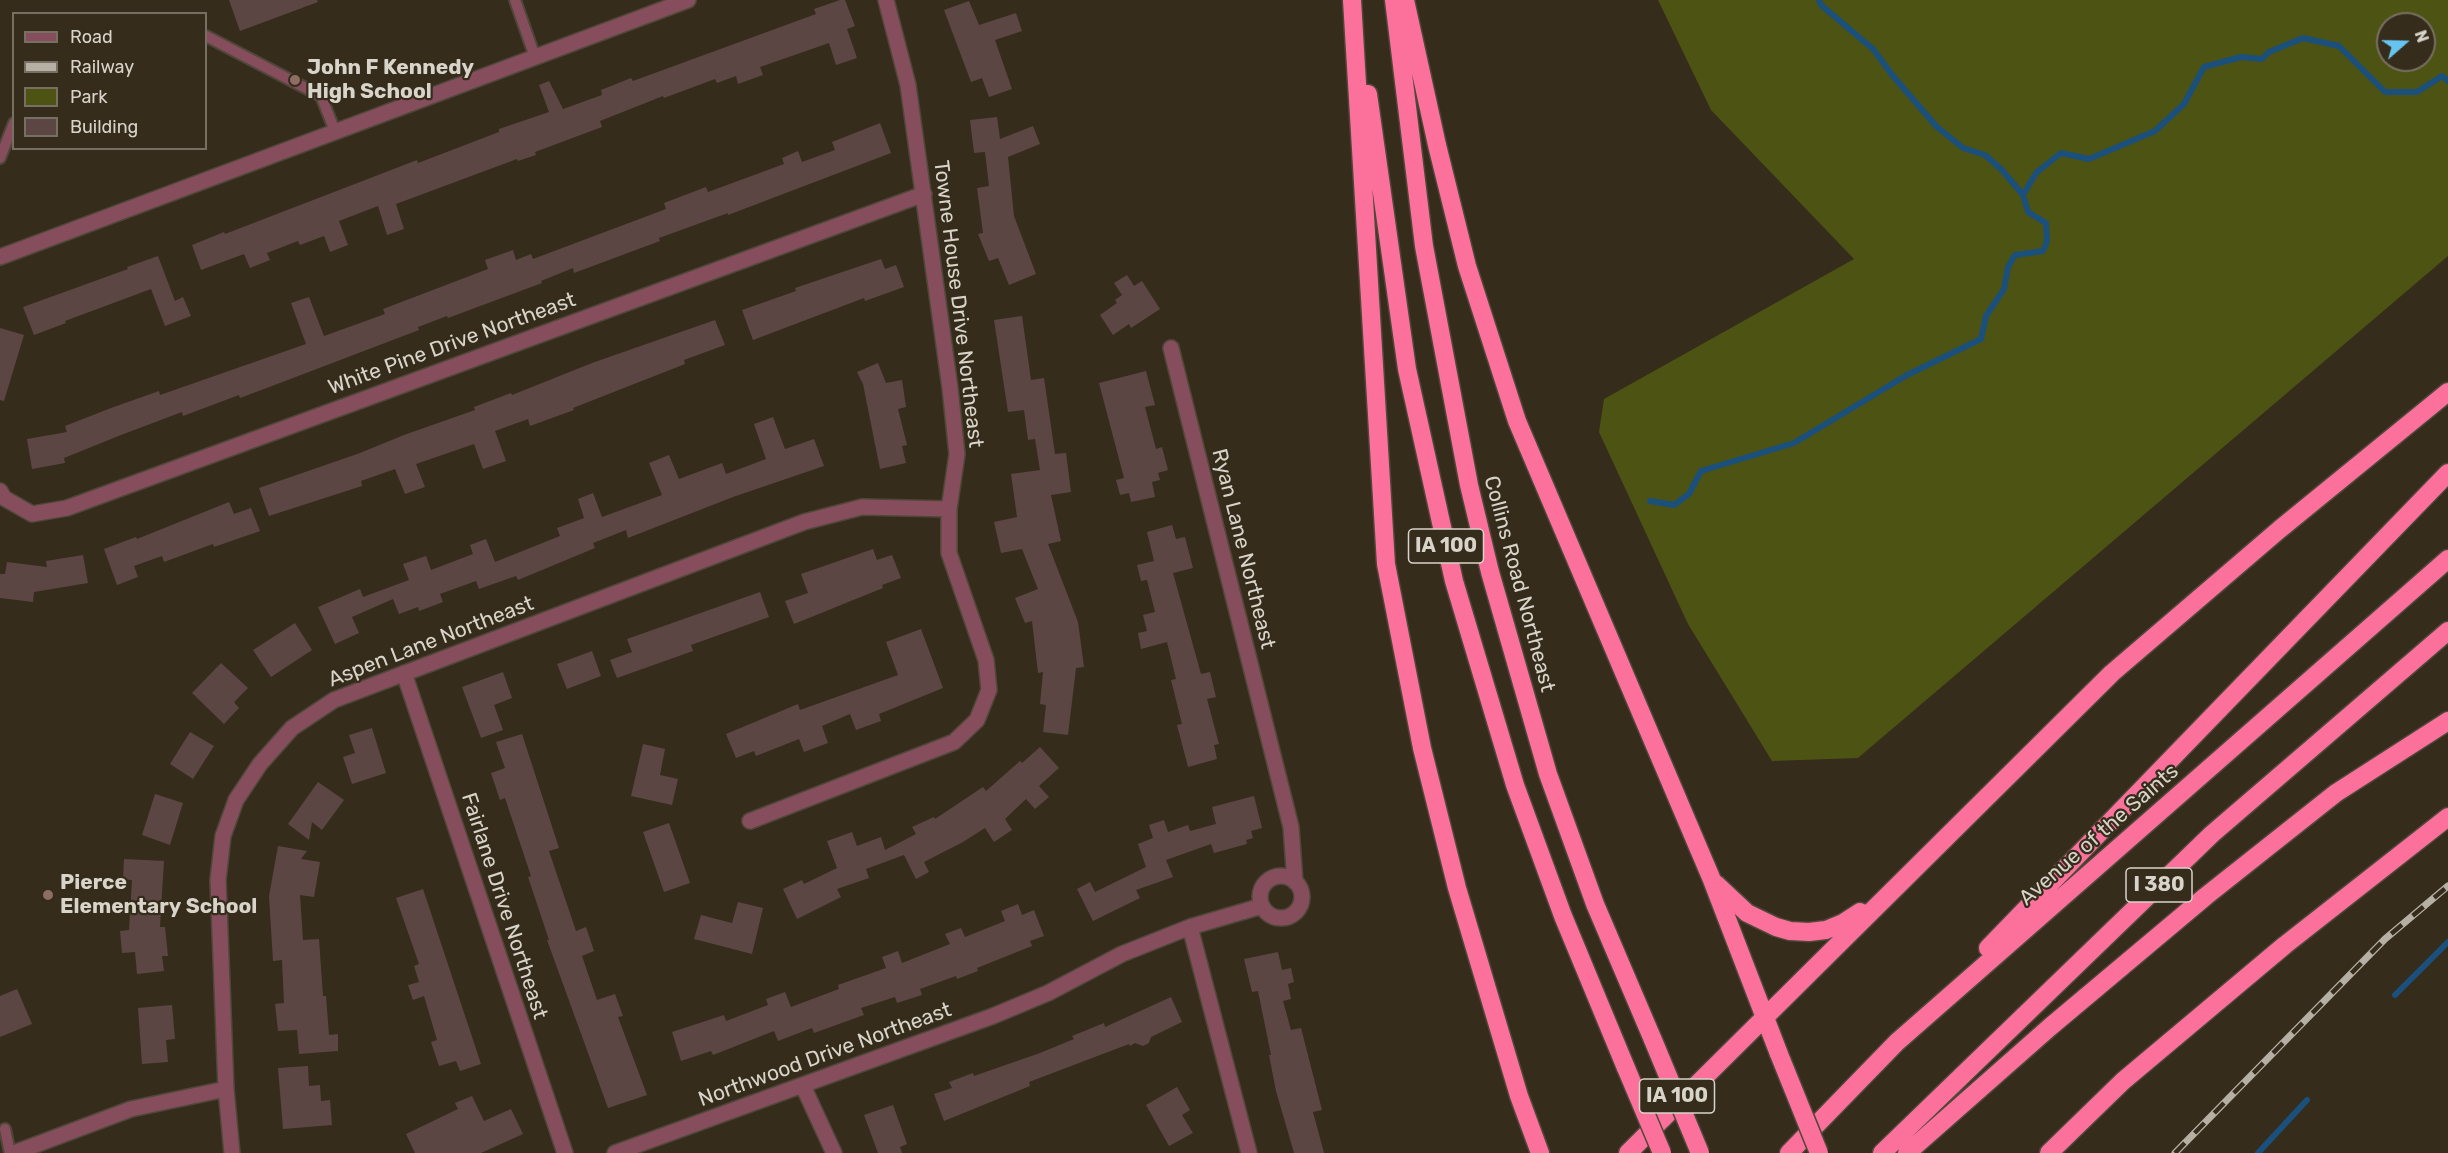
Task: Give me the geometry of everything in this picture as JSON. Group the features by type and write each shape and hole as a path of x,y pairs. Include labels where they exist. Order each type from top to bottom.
{"highway":[{"name":"IA 100","path":"1354,0 1407,369 1454,581 1515,784 1563,916 1662,1153"},
{"path":"1354,0 1386,564 1422,748 1457,888 1519,1096 1540,1153"},
{"name":"Collins Road Northeast","path":"1394,0 1426,257 1467,474 1485,550 1548,774 1595,904 1700,1153"},
{"path":"1405,0 1432,125 1467,266 1517,421 1712,880 1764,1020 1820,1153"},
{"path":"1628,1153 2112,673 2280,529 2448,392"},
{"path":"1897,1042 2448,473"},
{"name":"Avenue of the Saints","path":"1789,1153 1897,1042 2448,559"},
{"name":"I 380","path":"1882,1153 2212,834 2448,631"},
{"path":"1907,1153 2050,1027 2206,896 2336,794 2448,721"},
{"path":"2049,1153 2123,1081 2285,945 2448,817"},
{"path":"1712,880 1747,913 1776,927 1790,931 1809,932 1826,930 1843,923 1911,872"},
{"path":"1519,1096 1526,1153"}],"street":[{"path":"0,257 688,0"},
{"name":"Towne House Drive Northeast","path":"750,821 954,742 977,720 989,690 986,660 949,553 949,509 957,454 908,85 886,0"},
{"name":"White Pine Drive Northeast","path":"0,491 4,498 32,514 67,508 924,194"},
{"name":"Ryan Lane Northeast","path":"1172,348 1291,827 1295,882"},
{"name":"Aspen Lane Northeast","path":"232,1153 226,1089 218,880 223,836 236,800 260,764 292,728 334,700 804,522 862,507 949,509"},
{"name":"Fairlane Drive Northeast","path":"404,673 565,1153"},
{"path":"1282,876 1295,882 1301,894 1299,907 1295,912 1289,916 1277,917 1271,915 1262,906 1260,892 1268,880 1282,876"},
{"name":"Northwood Drive Northeast","path":"615,1153 803,1086 1048,993 1122,954 1190,927 1262,906"},
{"path":"1190,927 1249,1153"},
{"path":"803,1086 834,1153"},
{"path":"12,1153 131,1109 226,1089"}],"lane":[{"path":"515,0 535,57"},
{"path":"207,37 321,96 335,131"},
{"path":"0,158 12,128"},
{"path":"4,1129 12,1153"}],"green space":[{"path":"1658,0 2448,0 2448,256 1858,758 1772,761 1688,624 1599,432 1604,399 1854,259 1711,110"}],"building":[{"path":"229,0 317,0 318,2 240,31"},
{"path":"845,0 855,26 847,29 857,58 836,65 829,43 760,67 763,75 738,84 736,76 717,83 715,79 664,98 663,96 600,121 602,127 535,152 536,155 518,161 517,159 396,204 404,229 387,235 378,206 339,221 348,245 330,252 324,236 300,245 298,241 267,253 270,260 250,268 244,254 201,270 192,245 417,160 418,163 499,132 499,129 549,112 539,85 549,81 563,109 602,95 601,90 631,78 633,81 816,14 814,9"},
{"path":"969,1 979,25 1016,13 1022,31 995,40 1012,89 989,97 982,78 971,82 944,10"},
{"path":"997,117 1000,139 1033,126 1040,144 1008,157 1014,216 1036,274 1009,285 998,258 989,261 978,234 983,233 977,188 989,186 985,152 974,153 970,120"},
{"path":"880,123 891,153 728,215 728,213 659,238 660,241 574,273 573,268 541,281 542,283 418,327 419,330 240,398 239,395 183,416 182,412 64,458 65,463 32,469 27,439 67,432 65,426 111,408 159,391 160,395 306,344 291,303 309,297 324,336 385,314 383,309 488,269 485,260 513,250 516,260 531,254 533,259 666,209 664,203 706,187 708,192 784,164 782,158 798,151 802,162 835,150 832,142"},
{"path":"158,256 175,301 183,297 191,316 165,326 151,289 34,335 23,307"},
{"path":"881,259 885,269 896,265 904,287 865,301 864,298 753,340 742,310 796,291 795,288"},
{"path":"1127,275 1134,286 1142,281 1160,309 1131,328 1129,324 1113,335 1100,315 1117,303 1115,300 1122,295 1114,283"},
{"path":"1022,316 1031,380 1044,378 1055,454 1066,453 1071,492 1051,495 1061,541 1048,544 1078,622 1084,667 1076,668 1068,735 1043,732 1046,705 1040,704 1043,672 1038,673 1032,621 1025,623 1015,598 1038,589 1022,549 1001,553 994,522 1017,517 1011,474 1040,470 1035,439 1028,440 1024,410 1008,412 994,320"},
{"path":"715,320 725,345 684,360 685,364 573,408 574,410 530,426 528,419 495,431 506,461 483,469 474,444 416,464 425,487 405,494 395,469 361,481 362,486 269,516 259,488 475,410 474,407 511,393 512,395 592,363"},
{"path":"0,328 24,335 4,401 0,400"},
{"path":"878,363 886,383 902,380 906,407 898,409 907,445 902,446 906,463 880,469 863,384 857,372"},
{"path":"1146,371 1155,405 1145,407 1156,449 1162,447 1168,470 1158,473 1160,480 1152,482 1155,497 1131,502 1129,493 1120,495 1116,480 1124,478 1099,383"},
{"path":"773,417 785,449 814,439 824,466 733,497 628,538 626,530 593,543 595,548 518,580 516,576 479,589 476,581 440,594 443,602 419,611 418,607 399,614 393,599 352,617 359,633 335,644 318,607 360,589 363,597 409,580 403,564 426,556 431,570 473,554 470,545 486,539 495,562 560,536 557,528 584,518 578,499 593,493 602,517 662,495 649,463 669,455 679,479 722,463 726,474 766,459 754,424"},
{"path":"229,502 234,514 251,508 260,531 214,547 213,544 164,562 162,556 134,566 138,577 117,585 104,549 136,537 137,539"},
{"path":"1172,525 1176,539 1185,537 1193,568 1173,573 1201,674 1210,672 1216,697 1207,699 1219,744 1214,745 1217,759 1188,767 1177,725 1182,724 1171,680 1176,679 1167,642 1141,649 1138,633 1147,631 1143,615 1155,612 1147,580 1141,581 1137,565 1154,561 1147,532"},
{"path":"873,549 877,560 892,555 901,578 882,585 883,588 794,624 785,601 808,593 801,574"},
{"path":"83,555 88,583 34,592 33,602 0,598 0,574 5,574 7,562 47,567 46,561"},
{"path":"760,592 769,617 691,645 693,651 617,678 610,660 632,652 627,639"},
{"path":"295,623 312,650 271,677 253,650"},
{"path":"921,629 943,688 879,714 881,721 856,730 850,714 822,726 828,743 804,752 799,739 756,756 754,751 736,758 726,734 798,704 800,710 898,675 886,642"},
{"path":"592,651 601,676 567,689 557,664"},
{"path":"221,663 248,688 234,702 239,708 224,724 192,693"},
{"path":"503,672 512,698 494,705 503,730 481,738 462,687"},
{"path":"372,728 386,773 352,784 343,757 355,753 349,735"},
{"path":"190,732 214,746 193,779 170,764"},
{"path":"522,734 559,848 549,851 576,931 586,927 594,951 582,956 597,1000 615,994 623,1016 618,1017 647,1095 608,1108 547,940 549,940 528,877 531,876 505,798 500,800 491,773 505,768 496,742"},
{"path":"643,744 665,749 660,775 678,779 672,805 631,796"},
{"path":"1040,747 1059,768 1039,786 1049,797 1035,809 1026,799 1005,819 1012,830 994,842 985,828 924,862 929,872 916,879 904,855 866,869 869,878 837,889 841,897 797,919 783,889 802,880 804,884 837,868 827,841 852,832 857,846 881,837 885,850 916,834 912,827 934,817 935,819 983,787 986,791"},
{"path":"318,782 344,800 322,830 312,822 309,840 288,824"},
{"path":"155,794 183,803 170,845 142,835"},
{"path":"1254,796 1262,828 1251,831 1253,838 1246,840 1247,844 1214,853 1211,844 1166,860 1173,877 1136,890 1140,898 1093,921 1077,889 1090,882 1095,892 1146,867 1138,844 1153,838 1149,825 1164,820 1168,832 1188,825 1190,831 1216,824 1212,807"},
{"path":"669,823 690,883 664,892 643,832"},
{"path":"278,846 307,851 301,859 320,862 314,897 300,895 303,940 319,939 323,996 326,996 329,1035 338,1034 338,1051 299,1054 297,1030 278,1031 275,1004 284,1003 282,960 273,961 269,896"},
{"path":"124,859 164,861 160,927 165,927 168,956 162,956 164,971 137,974 135,952 122,953 120,931 129,930 132,880 123,879"},
{"path":"423,889 481,1064 460,1071 456,1061 439,1066 431,1042 437,1040 424,996 413,1000 408,985 419,982 414,966 419,964 396,898"},
{"path":"738,902 763,908 752,954 694,939 701,915 732,923"},
{"path":"1018,904 1022,915 1034,910 1044,936 1030,941 1032,946 977,968 978,971 920,989 922,995 897,1003 895,997 861,1008 864,1015 814,1033 812,1028 778,1041 774,1031 713,1055 711,1051 681,1061 672,1032 724,1015 726,1021 768,1005 766,999 785,992 791,1007 839,989 838,985 886,968 882,957 898,951 902,963 950,944 945,934 961,928 965,937 1005,921 1001,911"},
{"path":"1278,952 1282,970 1291,968 1294,982 1288,984 1291,999 1283,1001 1291,1030 1301,1028 1322,1110 1313,1112 1324,1153 1294,1153 1276,1091 1258,991 1252,992 1244,959"},
{"path":"17,989 32,1024 0,1037 0,996"},
{"path":"1171,997 1182,1022 1151,1037 1149,1043 1143,1046 1135,1043 1130,1046 1129,1044 1029,1082 1030,1086 944,1121 934,1094 952,1088 949,1082 973,1073 974,1076 1040,1053 1074,1039 1072,1036 1104,1023 1105,1027"},
{"path":"172,1005 175,1039 166,1040 168,1062 142,1064 138,1008"},
{"path":"308,1066 309,1086 320,1085 321,1101 330,1100 332,1125 283,1129 278,1068"},
{"path":"1177,1087 1190,1110 1182,1115 1193,1133 1169,1146 1146,1105"},
{"path":"472,1096 484,1121 511,1109 523,1134 481,1153 415,1153 406,1134 458,1109 455,1103"},
{"path":"893,1105 907,1144 900,1147 902,1153 878,1153 864,1115"}],"waterway":[{"path":"1819,0 1821,5 1873,49 1936,126 1963,148 1985,155 2002,170 2023,195"},
{"path":"1650,501 1674,505 1689,494 1701,471 1794,443 1907,375 1981,339 1986,316 2004,289 2008,267 2015,255 2043,251 2047,241 2046,223 2028,212 2023,195 2036,173 2061,153 2089,159 2155,131 2184,104 2204,67 2241,57 2262,59 2269,52 2303,38 2339,46 2385,92 2417,92 2442,76 2448,81"},
{"path":"2395,995 2448,942"},
{"path":"2258,1153 2307,1100"}],"railway":[{"path":"2175,1153 2385,939 2448,886"}],"place":[{"name":"John F Kennedy High School","path":"295,80"},
{"name":"Pierce Elementary School","path":"48,895"}]}
